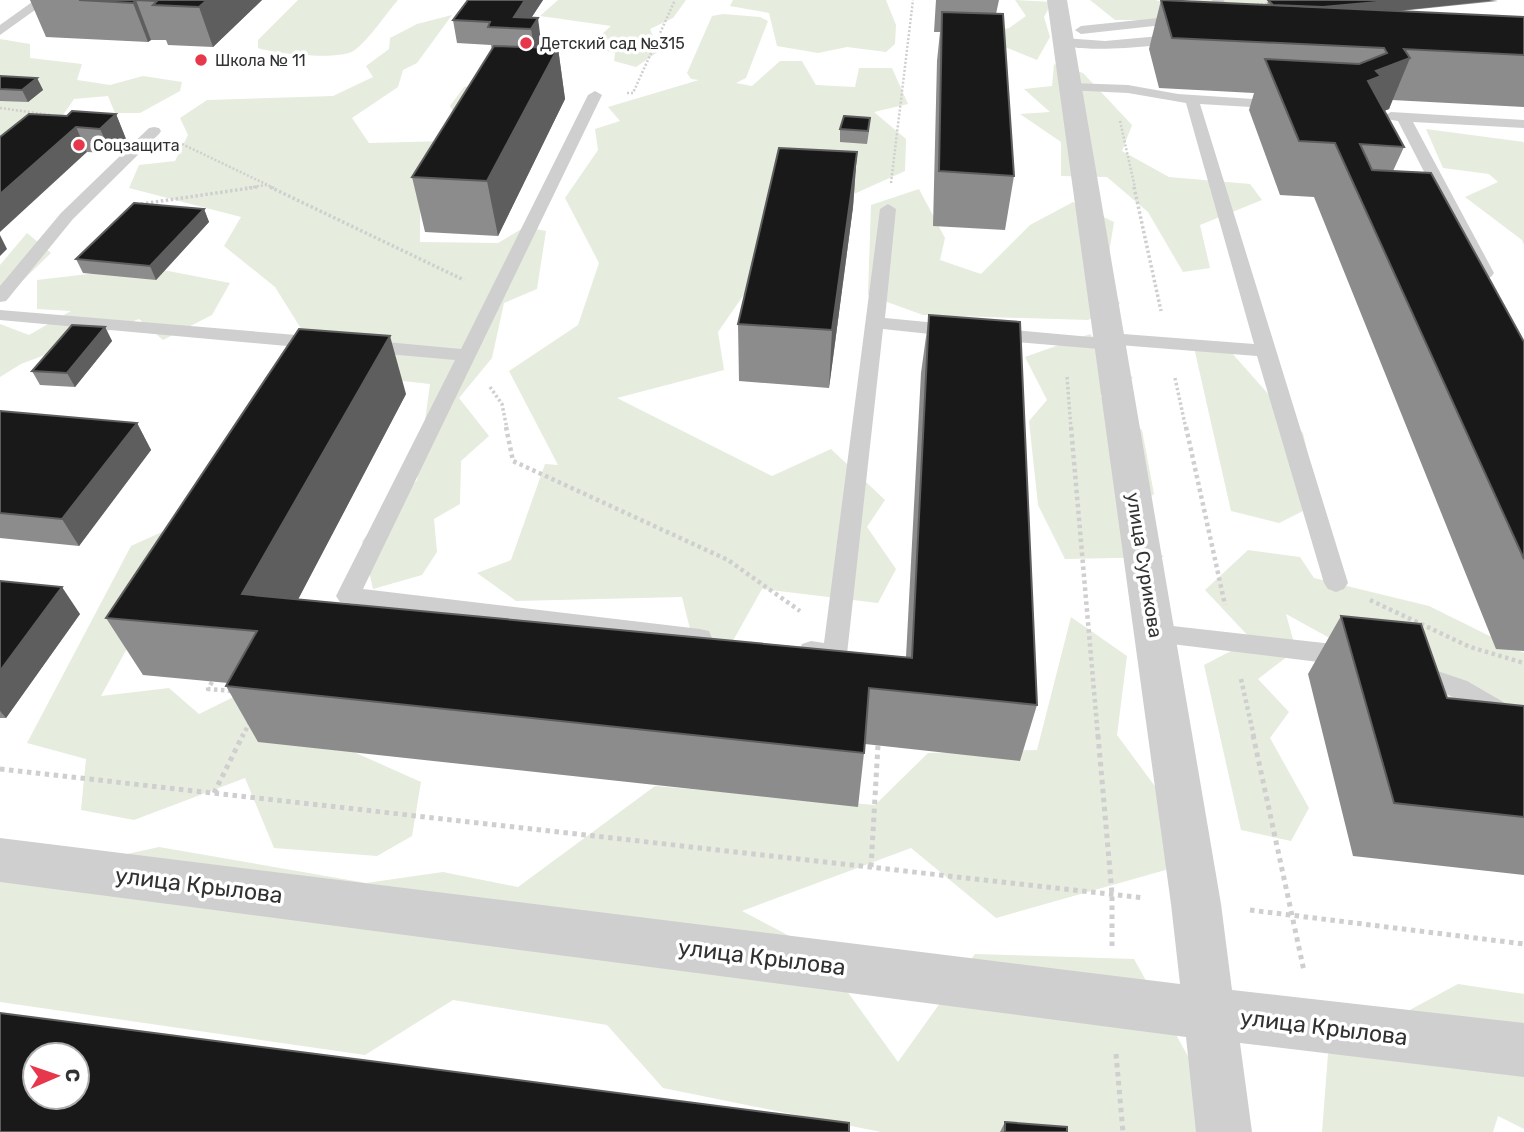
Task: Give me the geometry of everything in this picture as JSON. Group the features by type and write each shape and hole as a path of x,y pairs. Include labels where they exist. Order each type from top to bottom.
{"street":[{"name":"улица Сурикова","path":"1060,24 1196,904 1224,1132"},
{"name":"улица Крылова","path":"0,860 1112,1002 1524,1050"}],"lane":[{"path":"0,31 43,0"},
{"path":"1060,24 1102,30 1223,15 1218,0"},
{"path":"1060,24 1105,45 1194,37"},
{"path":"1070,87 1300,106"},
{"path":"595,95 348,596 726,641"},
{"path":"1192,99 1336,583"},
{"path":"1374,115 1524,124"},
{"path":"1403,116 1492,286"},
{"path":"0,297 67,216 154,131"},
{"path":"794,649 835,654 888,209"},
{"path":"0,315 466,355"},
{"path":"876,323 1064,340 1168,343 1265,351"},
{"path":"1155,633 1365,657 1458,688 1524,727"}],"path":[{"path":"595,95 633,93 675,0"},
{"path":"888,209 913,0"},
{"path":"1223,15 1241,6 1278,2"},
{"path":"1113,89 1316,1026"},
{"path":"0,108 51,116"},
{"path":"154,131 496,295"},
{"path":"67,216 268,185"},
{"path":"1064,340 1112,894 1112,1002 1124,1132"},
{"path":"502,404 513,461 728,561 837,638"},
{"path":"1336,583 1471,647 1524,663"},
{"path":"212,682 208,689 242,692"},
{"path":"214,793 254,714"},
{"path":"871,867 878,746"},
{"path":"0,769 1292,914 1524,944"}],"shaded area":[{"path":"298,0 398,0 366,39 355,50 347,53 308,55 258,48 258,40"},
{"path":"558,0 686,0 673,18 650,29 659,51 636,67 614,61 615,53 589,46 611,26 540,16"},
{"path":"733,0 886,0 896,25 895,44 886,52 847,47 818,53 777,46 769,13 730,6"},
{"path":"1015,0 1052,2 1044,17 1050,37 1037,60 1000,45 942,39 1009,28 1026,16"},
{"path":"1090,0 1155,0 1176,5 1195,0 1324,0 1148,20 1115,20"},
{"path":"723,14 760,17 768,21 746,78 736,83 752,86 780,61 802,61 816,85 855,87 859,68 892,68 908,104 874,112 906,139 905,171 854,194 769,192 745,293 718,332 724,370 617,398 772,476 831,449 885,500 867,527 896,569 878,603 762,589 725,655 696,653 682,597 516,601 477,573 511,560 545,464 558,465 509,371 578,325 599,263 565,198 598,150 595,129 620,121 608,107 699,80 691,79 687,73 712,16"},
{"path":"452,15 417,63 403,70 398,87 352,118 369,143 447,141 464,129 450,106 464,87 502,84 420,205 420,242 498,243 525,227 546,231 537,289 504,303 492,358 459,398 489,436 461,461 460,504 434,519 437,552 422,575 373,589 362,541 417,480 430,384 349,375 305,335 275,287 224,246 241,217 129,188 139,165 175,161 188,135 180,118 207,100 333,96 373,77 366,66 389,49 390,38 417,24"},
{"path":"0,39 30,44 30,58 82,64 77,80 110,85 143,76 182,82 180,91 140,113 115,113 108,96 74,99 63,115 83,117 0,145"},
{"path":"1054,64 1083,73 1132,125 1122,151 1169,177 1250,184 1262,200 1200,225 1210,268 1183,272 1148,212 1107,177 1061,176 1061,142 1020,114 1050,112 1024,89 1052,86"},
{"path":"1426,129 1524,142 1524,245 1522,240 1465,197 1498,182 1489,174 1443,168"},
{"path":"919,189 945,238 940,260 981,274 1030,225 1073,202 1114,222 1106,272 1120,304 1088,320 923,315 868,295 871,205"},
{"path":"27,233 51,253 17,286 8,299 0,300 0,265"},
{"path":"148,267 230,283 212,315 163,340 139,319 21,364 0,377 0,324 29,335 71,311 37,309 37,280"},
{"path":"1090,334 1133,378 1100,396 1142,430 1154,494 1122,519 1164,557 1065,559 1038,505 1029,421 1047,400 1025,357"},
{"path":"1193,343 1223,343 1303,433 1319,503 1279,523 1231,511"},
{"path":"186,521 143,619 101,696 169,688 199,714 274,677 318,736 421,782 412,836 377,856 274,848 245,778 134,820 81,810 86,759 27,743 131,546"},
{"path":"1248,550 1300,557 1314,578 1429,606 1524,653 1524,716 1463,718 1418,659 1386,669 1286,614 1296,650 1258,679 1289,712 1270,738 1309,808 1291,841 1241,830 1204,665 1252,640 1205,590"},
{"path":"1071,617 1127,656 1117,735 1208,858 996,918 911,848 742,911 818,951 898,1062 975,954 1134,959 1230,1132 881,1132 663,1088 607,1025 453,1000 365,1055 0,1002 0,882 159,847 366,883 443,872 518,887 655,786 875,805 928,753 1037,750"},
{"path":"1458,984 1524,994 1524,1129 1498,1116 1493,1132 1322,1132 1328,1054"}],"building":[{"path":"79,0 136,0 133,3"},
{"path":"136,0 207,0 199,7 153,5 157,1"},
{"path":"468,0 525,0 514,17 538,18 531,29 488,27 490,22 453,20"},
{"path":"1161,0 1524,17 1524,55 1404,49 1410,58 1376,71 1381,76 1368,81 1404,147 1360,144 1372,170 1431,173 1524,342 1524,559 1335,143 1299,141 1265,59 1359,64 1387,53 1384,48 1172,38"},
{"path":"1268,0 1399,0 1323,7 1273,5"},
{"path":"942,12 1003,14 1014,176 939,171"},
{"path":"494,46 558,48 487,181 412,177"},
{"path":"0,76 37,78 22,90 0,89"},
{"path":"72,111 116,114 100,129 76,127 0,194 0,137 29,114 67,116"},
{"path":"844,116 870,118 868,131 840,129"},
{"path":"779,148 857,152 832,330 738,324"},
{"path":"134,203 204,209 150,266 76,259"},
{"path":"929,315 1020,322 1037,705 869,688 864,753 226,686 257,631 106,618 299,329 390,336 242,594 912,658"},
{"path":"72,325 105,327 67,373 32,371"},
{"path":"0,411 137,423 62,519 0,513"},
{"path":"0,581 62,587 0,671"},
{"path":"1341,616 1421,624 1447,698 1524,706 1524,817 1394,803"},
{"path":"0,1013 849,1123 849,1132 0,1132"},
{"path":"1005,1122 1067,1127 1067,1132 1005,1132"}],"place":[{"name":"Детский сад №315","path":"526,43"},
{"name":"Школа № 11","path":"201,60"},
{"name":"Соцзащита","path":"79,145"}]}
